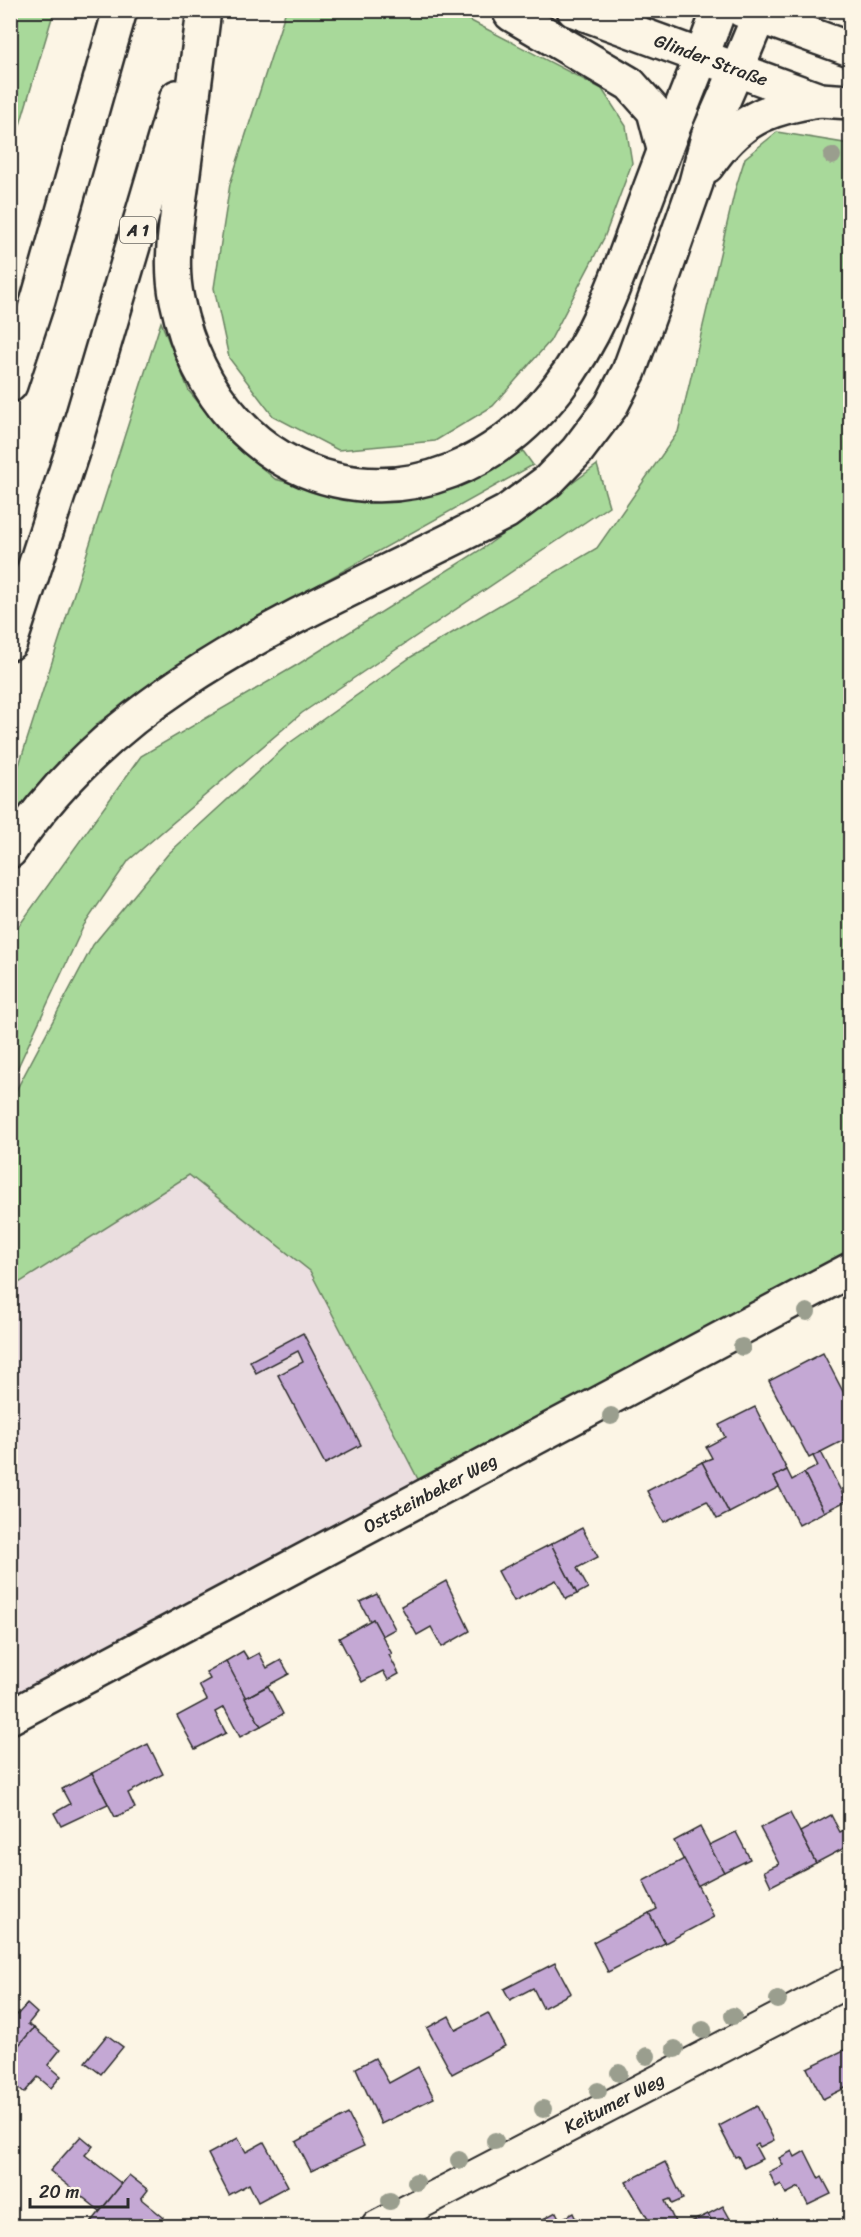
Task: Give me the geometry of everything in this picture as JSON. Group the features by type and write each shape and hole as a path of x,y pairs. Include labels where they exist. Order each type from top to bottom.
{"main road":[{"path":"10,385 38,300 120,10"},
{"path":"203,10 171,267 190,349 210,390 234,423 266,450 308,474 342,482 368,484 404,483 436,476 493,449 527,423 557,389 598,326 719,10"},
{"name":"A 1","path":"10,643 74,449 203,10"},
{"path":"509,10 511,14 630,84 654,111 664,149"},
{"name":"Glinder Straße","path":"574,10 736,71 835,101"},
{"path":"10,851 30,821 65,780 101,744 154,701 216,659 506,512 548,481 577,451 611,406 629,371 696,183 709,133 736,71 751,14 850,49"},
{"path":"696,183 731,135 752,119 793,104 835,101"},
{"name":"Oststeinbeker Weg","path":"10,1717 850,1270"}],"street":[{"name":"Keitumer Weg","path":"377,2226 850,1981"}],"shaded area":[{"path":"189,1175 310,1271 419,1481 11,1698 11,1288"}],"green space":[{"path":"286,10 452,11 602,89 626,126 632,163 604,238 550,341 493,406 435,441 338,450 273,416 229,358 214,288 230,184"},
{"path":"10,11 54,11 11,155"},
{"path":"777,132 850,144 850,1252 419,1481 310,1271 189,1175 11,1288 11,1100 93,945 168,854 288,744 411,657 597,548 678,432 735,190 745,158"},
{"path":"161,322 189,391 230,441 275,479 346,498 439,491 523,451 533,465 208,646 99,722 12,819 11,790"},
{"path":"597,465 609,506 302,713 129,860 84,925 11,1082 11,944 18,927 141,756 297,665 485,547"}],"building":[{"path":"303,1333 361,1445 325,1464 278,1375 303,1362 298,1351 256,1373 250,1361"},
{"path":"823,1353 850,1405 850,1437 809,1458 769,1381"},
{"path":"755,1407 787,1470 774,1477 779,1487 729,1513 702,1462 712,1458 706,1447 725,1437 719,1425"},
{"path":"821,1452 846,1501 824,1512 804,1473 818,1466 813,1456"},
{"path":"702,1462 729,1513 717,1519 707,1501 664,1522 647,1491"},
{"path":"787,1470 792,1480 804,1473 824,1512 799,1525 774,1477"},
{"path":"582,1528 598,1557 577,1568 588,1588 577,1594 551,1544"},
{"path":"551,1544 577,1594 566,1599 556,1580 514,1601 498,1571"},
{"path":"446,1581 470,1631 442,1647 431,1627 417,1635 401,1606"},
{"path":"377,1594 395,1629 382,1636 373,1619 370,1621 360,1602"},
{"path":"373,1619 392,1654 389,1655 399,1674 388,1680 383,1671 362,1682 339,1638"},
{"path":"243,1651 248,1659 259,1653 267,1668 281,1660 289,1674 245,1698 226,1661"},
{"path":"226,1661 261,1726 240,1737 224,1707 215,1712 226,1733 195,1749 177,1716 207,1700 199,1685 210,1679 206,1672"},
{"path":"268,1686 283,1714 261,1726 245,1698"},
{"path":"148,1744 163,1774 128,1793 135,1808 115,1817 92,1773"},
{"path":"92,1773 108,1804 61,1826 54,1813 70,1804 62,1789"},
{"path":"790,1813 816,1863 771,1886 764,1871 779,1864 760,1828"},
{"path":"831,1815 840,1832 850,1827 850,1845 816,1863 800,1832"},
{"path":"700,1827 724,1872 697,1886 674,1841"},
{"path":"736,1832 750,1859 724,1872 709,1845"},
{"path":"684,1859 714,1917 665,1943 649,1913 657,1909 643,1881"},
{"path":"649,1913 665,1943 608,1972 593,1942"},
{"path":"555,1963 571,1993 543,2008 533,1988 510,2000 504,1989"},
{"path":"27,2004 37,2013 28,2024 34,2028 11,2055 10,2009 17,2015"},
{"path":"488,2013 505,2046 452,2074 427,2028 449,2016 456,2030"},
{"path":"34,2028 60,2050 48,2065 61,2076 51,2088 38,2077 24,2093 10,2082 10,2055"},
{"path":"107,2035 123,2047 101,2074 85,2062"},
{"path":"846,2049 850,2058 850,2089 849,2086 823,2099 807,2068"},
{"path":"375,2058 389,2083 418,2067 434,2098 381,2124 356,2068"},
{"path":"757,2106 774,2140 760,2147 758,2144 755,2146 762,2159 744,2168 738,2156 735,2157 719,2126"},
{"path":"348,2114 364,2146 311,2171 296,2142"},
{"path":"81,2136 93,2146 85,2155 122,2184 100,2211 50,2171"},
{"path":"238,2138 246,2152 264,2142 288,2186 258,2202 249,2184 229,2195 208,2154"},
{"path":"792,2151 795,2157 805,2151 819,2179 822,2177 831,2194 808,2205 799,2187 786,2194 781,2184 776,2187 769,2172 783,2165 779,2158"},
{"path":"665,2162 683,2199 672,2204 670,2199 665,2201 675,2222 666,2226 652,2226 626,2182"},
{"path":"129,2175 148,2190 141,2199 163,2217 156,2226 94,2226 90,2224"},
{"path":"723,2206 734,2226 714,2226 708,2214"},
{"path":"556,2212 560,2220 573,2213 579,2226 547,2226 543,2219"},
{"path":"708,2214 714,2226 683,2226"}]}
